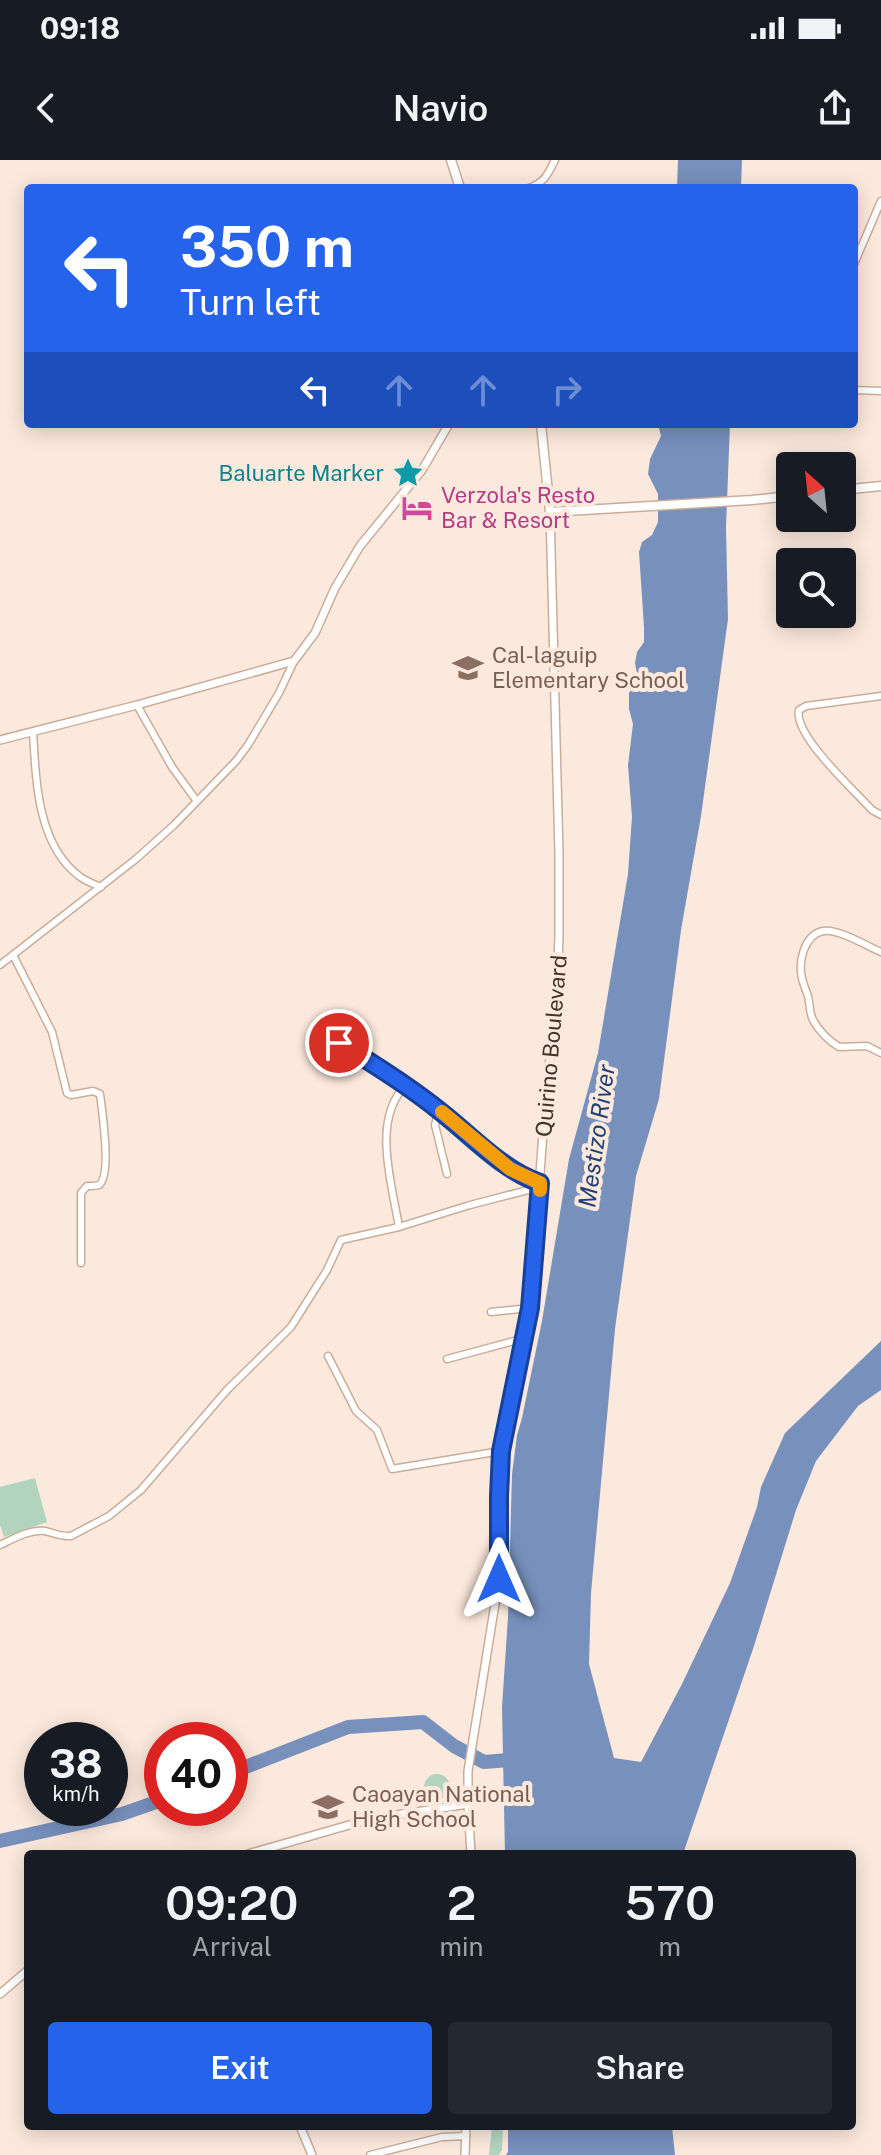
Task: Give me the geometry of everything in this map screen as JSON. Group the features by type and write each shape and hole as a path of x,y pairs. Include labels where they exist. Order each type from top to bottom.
{"main road":[{"path":"451,160 459,184"},
{"name":"Quirino Boulevard","path":"541,428 550,512"},
{"path":"856,489 881,486"},
{"path":"550,512 776,497"}],"street":[{"path":"539,184 547,178 555,160"},
{"path":"858,255 881,201"},
{"path":"858,390 881,391"},
{"path":"0,965 136,859 236,761 279,693 294,661 315,633 335,588 360,546 422,470 447,428"},
{"name":"Quirino Boulevard","path":"471,1850 468,1771 499,1579 501,1451 530,1308 557,990 559,935 550,512"},
{"path":"0,740 294,661"},
{"path":"881,696 806,706 799,710 798,720 823,758 872,810 881,815"},
{"path":"137,705 172,767 196,800"},
{"path":"33,732 36,779 46,828 60,857 78,876 101,887"},
{"path":"881,952 834,931 822,931 812,937 804,949 801,963 801,977 809,997 811,1016 818,1028 839,1047 867,1046 881,1053"},
{"path":"13,955 52,1032 67,1093 93,1091 100,1094 105,1172 98,1186 87,1186 81,1193 81,1263"},
{"path":"339,1043 406,1085 510,1169 540,1185"},
{"path":"399,1227 385,1131 391,1106 406,1085"},
{"path":"439,1109 435,1125 447,1174"},
{"path":"0,1545 39,1531 71,1536 124,1506 227,1390 291,1327 327,1270 341,1240 399,1227 540,1185"},
{"path":"491,1312 530,1308"},
{"path":"447,1359 525,1338"},
{"path":"328,1356 356,1411 377,1430 392,1469 501,1451"},
{"path":"265,1850 370,1819 468,1804"},
{"path":"0,1994 24,1973"},
{"path":"302,2130 312,2155"},
{"path":"465,2155 466,2130"},
{"path":"370,2155 442,2137 466,2136"}],"green space":[{"path":"35,1478 47,1522 4,1537 0,1525 0,1487"},
{"path":"437,1774 446,1778 450,1787 446,1796 437,1800 428,1796 424,1787 428,1778"},
{"path":"492,2130 503,2130 502,2150 499,2155 489,2155"}],"water":[{"path":"678,160 742,160 741,184 677,184"},
{"name":"Mestizo River","path":"659,428 730,428 726,527 728,619 659,1099 636,1176 615,1329 591,1593 589,1664 614,1758 641,1762 730,1583 761,1487 785,1433 881,1341 881,1390 858,1406 816,1461 796,1510 754,1646 684,1850 505,1850 502,1707 512,1474 569,1159 598,1053 628,874 632,817 628,765 633,724 629,693 638,679 635,663 637,652 644,642 639,552 642,542 652,535 658,522 658,494 648,474 650,459 661,436"},
{"path":"508,2130 672,2130 675,2155 506,2155"}],"waterway":[{"path":"248,1766 348,1727 423,1722 454,1746 484,1762 521,1759"},
{"path":"0,1841 144,1806"}],"slow traffic":[{"path":"442,1112 510,1169 540,1183 540,1190"}],"place":[{"name":"Baluarte Marker","path":"408,473"},
{"name":"Verzola's Resto Bar & Resort","path":"417,508"},
{"name":"Cal-laguip Elementary School","path":"468,668"},
{"name":"Caoayan National High School","path":"328,1807"}],"route":[{"path":"339,1043 439,1109 510,1169 540,1183 530,1308 501,1451 499,1579"}]}
